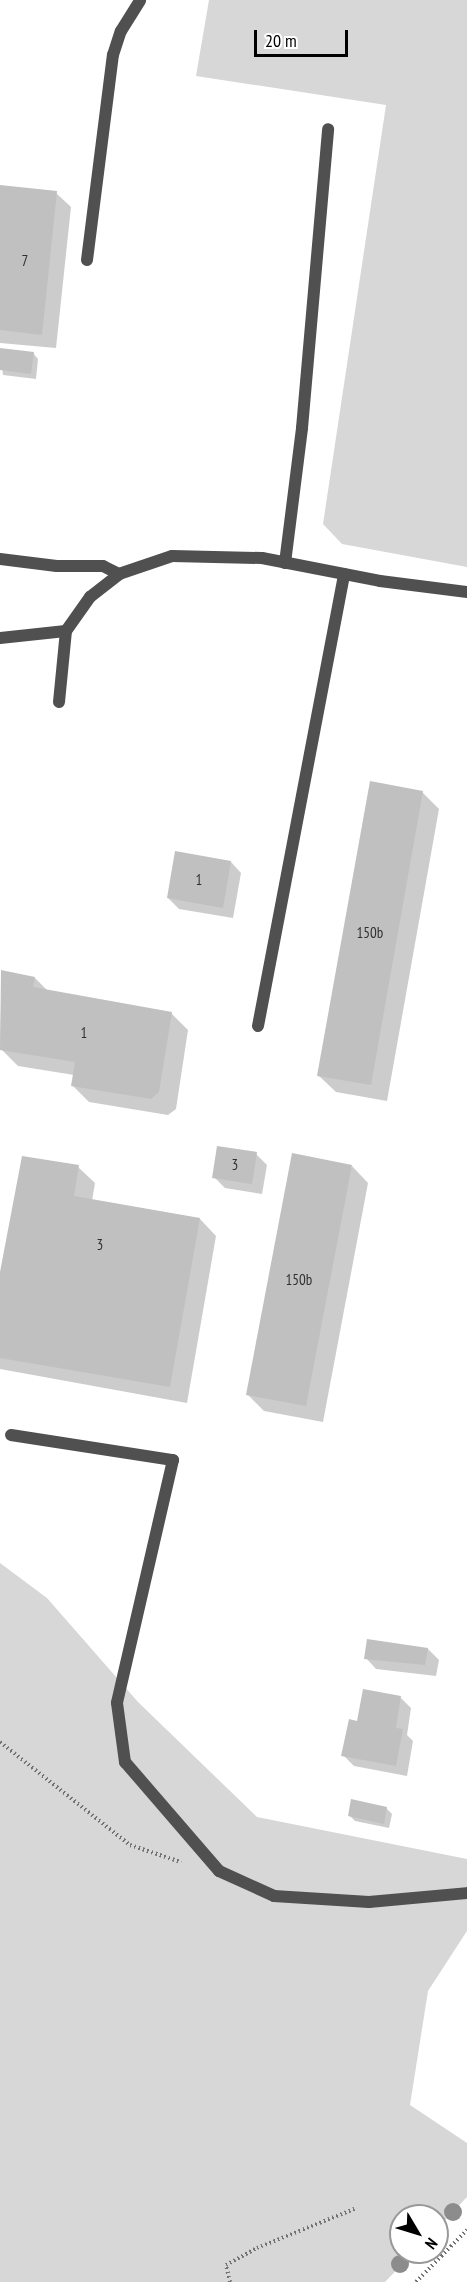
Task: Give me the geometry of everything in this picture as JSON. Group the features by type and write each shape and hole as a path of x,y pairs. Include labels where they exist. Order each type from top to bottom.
{"lane":[{"path":"87,260 113,56 140,0"},
{"path":"285,563 302,428 328,129"},
{"path":"59,702 66,631 90,597 119,574 172,556 262,558 344,574 467,592"},
{"path":"0,559 57,566 103,566 119,574"},
{"path":"258,1026 344,574"},
{"path":"0,638 66,631"},
{"path":"11,1435 173,1460 117,1703 125,1762 219,1871 274,1896 369,1902 467,1893"}],"path":[{"path":"0,1742 130,1845 145,1853 219,1871"},
{"path":"230,2282 226,2265 257,2248 354,2209"},
{"path":"416,2282 467,2230"}],"shaded area":[{"path":"209,0 467,0 467,567 342,544 323,524 386,105 196,76"},
{"path":"0,1563 47,1598 138,1702 257,1817 467,1859 467,1931 428,1991 410,2105 467,2143 467,2197 449,2216 449,2204 389,2204 389,2264 402,2264 385,2282 0,2282"}],"building":[{"path":"0,185 57,191 42,335 0,330"},
{"path":"0,348 34,352 31,374 0,370"},
{"path":"370,781 423,791 371,1085 317,1076"},
{"path":"175,851 231,861 223,908 167,898"},
{"path":"1,970 35,977 33,987 172,1012 159,1092 151,1099 71,1086 75,1062 0,1050"},
{"path":"217,1146 257,1152 252,1184 212,1178"},
{"path":"292,1153 352,1165 306,1406 246,1395"},
{"path":"22,1156 79,1165 74,1196 200,1218 170,1387 0,1358 0,1272"},
{"path":"367,1639 428,1648 425,1665 364,1659"},
{"path":"363,1689 401,1696 396,1728 403,1729 396,1766 341,1756 349,1719 357,1721"},
{"path":"351,1799 387,1807 384,1824 348,1816"}]}
